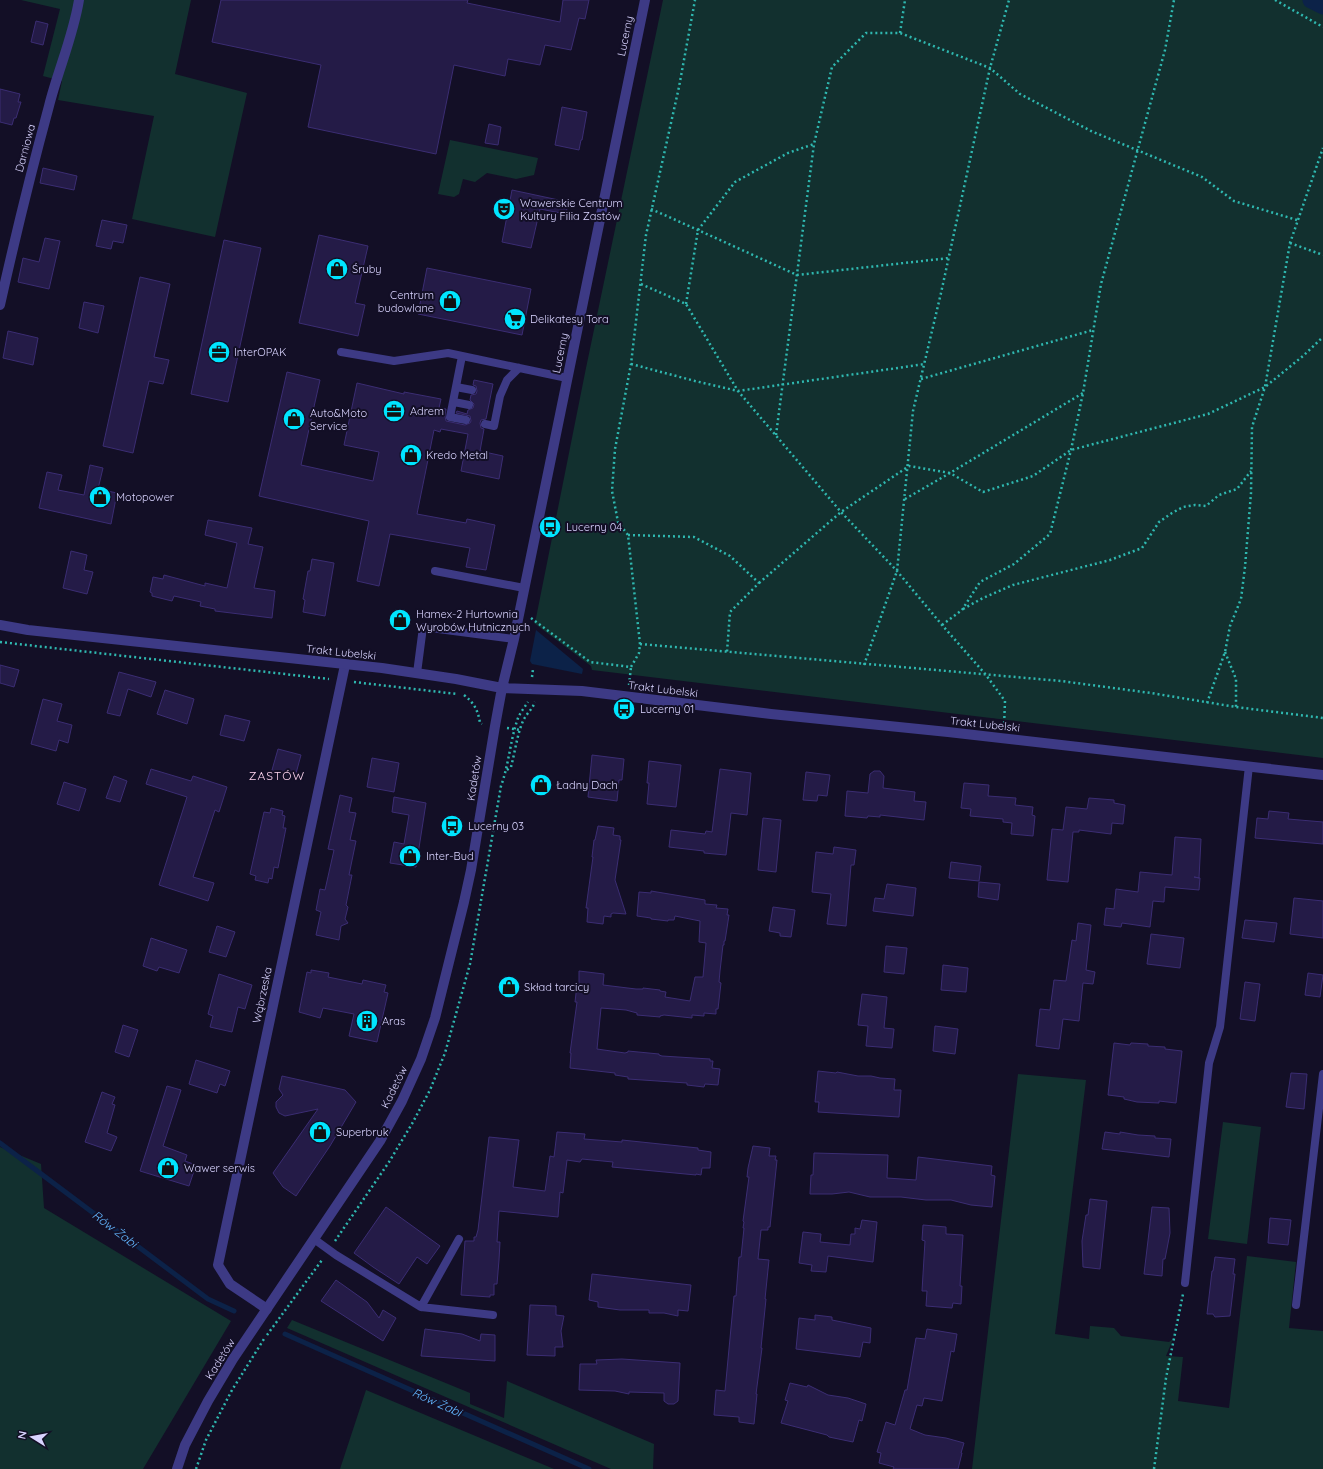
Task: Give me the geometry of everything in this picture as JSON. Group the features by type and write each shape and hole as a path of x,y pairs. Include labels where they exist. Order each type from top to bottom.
{"street":[{"name":"Darniowa","path":"0,305 31,169 54,87 68,46 79,0"},
{"name":"Lucerny","path":"502,688 514,639 645,0"},
{"name":"Trakt Lubelski","path":"0,625 28,630 417,673 502,688 582,691 771,714 948,732 1323,775"},
{"name":"Wąbrzeska","path":"267,1309 230,1284 218,1265 345,665"},
{"name":"Kadetów","path":"177,1469 186,1445 208,1401 233,1359 380,1141 402,1101 421,1059 435,1018 471,870 502,688"}],"lane":[{"path":"341,352 394,361 448,353 567,378"},
{"path":"462,356 450,417 466,420"},
{"path":"485,424 494,426 500,396 507,380 519,368"},
{"path":"456,387 472,390"},
{"path":"491,394 500,396"},
{"path":"454,402 469,405"},
{"path":"488,409 497,411"},
{"path":"435,571 524,588"},
{"path":"417,673 423,627 514,639"},
{"path":"1185,1283 1209,1063 1220,1027 1249,766"},
{"path":"1296,1305 1323,1074"},
{"path":"420,1307 459,1239"},
{"path":"314,1240 336,1256 420,1307 493,1315"}],"path":[{"path":"630,685 631,667 639,653 640,644 628,535 618,522 612,491 615,449 631,364 646,235 679,87 695,0"},
{"path":"900,34 905,0"},
{"path":"864,665 897,571 909,466 913,411 949,258 990,68 1009,0"},
{"path":"962,610 980,582 1014,564 1050,534 1071,450 1083,393 1101,284 1165,50 1174,0"},
{"path":"1275,0 1323,27"},
{"path":"776,435 814,144 832,67 866,34 900,34 990,68 1020,94 1091,131 1202,177 1234,201 1297,220"},
{"path":"686,304 698,230 735,182 788,153 814,144"},
{"path":"1207,703 1224,652 1230,626 1240,599 1243,583 1252,471 1252,427 1265,387 1290,243 1323,148"},
{"path":"651,210 797,275 949,258"},
{"path":"1290,243 1323,256"},
{"path":"641,284 686,304 738,391 842,512 897,571 986,675 1005,701 1004,728"},
{"path":"921,379 1094,329"},
{"path":"727,652 730,612 759,583 842,512 909,466 950,473 984,492 1033,476 1071,450 1208,414 1265,387 1303,356 1323,337"},
{"path":"631,364 738,391 925,364"},
{"path":"905,499 1083,393"},
{"path":"942,625 962,610 983,598 1013,585 1110,560 1142,548 1159,522 1183,507 1195,505 1206,506 1219,495 1237,489 1252,471"},
{"path":"628,535 694,537 730,556 759,583"},
{"path":"530,617 590,662 631,667"},
{"path":"0,642 464,695 473,702 479,712 480,723"},
{"path":"640,644 864,665 1061,681 1151,693 1236,708 1323,718"},
{"path":"1224,652 1236,679 1236,708"},
{"path":"507,770 514,729 520,713 528,703 533,669"},
{"path":"507,728 520,730"},
{"path":"1154,1469 1166,1378 1185,1283"}],"green space":[{"path":"21,0 191,0 175,74 247,93 215,237 132,219 154,116 58,100 62,81 43,76 60,9"},
{"path":"663,0 1323,0 1323,758 592,670 591,666 534,623"},
{"path":"450,140 538,158 534,175 516,179 487,173 475,182 463,179 459,194 454,197 438,194"},
{"path":"1018,1074 1086,1080 1055,1334 1089,1339 1090,1326 1114,1328 1121,1336 1169,1342 1173,1339 1166,1356 1183,1357 1178,1401 1229,1408 1247,1256 1296,1262 1289,1328 1323,1331 1323,1469 972,1469"},
{"path":"1223,1122 1261,1127 1247,1244 1208,1239"},
{"path":"0,1147 41,1164 44,1208 231,1321 143,1469 0,1469"},
{"path":"292,1320 470,1393 470,1404 504,1418 507,1381 654,1444 653,1469 611,1469 287,1328"},
{"path":"366,1390 554,1469 340,1469"}],"water":[{"path":"536,630 583,669 582,674 532,664 530,661"}],"building":[{"path":"221,0 468,0 467,3 560,22 563,0 589,0 585,19 579,18 571,50 545,45 540,65 508,59 505,76 454,65 436,154 308,127 321,65 212,42"},
{"path":"36,21 48,24 43,45 31,42"},
{"path":"0,89 20,94 18,102 21,102 12,125 0,122"},
{"path":"562,107 587,112 579,150 555,145"},
{"path":"489,124 501,127 498,145 485,143"},
{"path":"43,168 77,176 74,190 40,183"},
{"path":"512,190 568,202 566,214 540,209 531,248 502,242"},
{"path":"102,220 127,225 123,243 113,241 111,249 96,246"},
{"name":"Śruby","path":"319,235 368,246 355,303 365,305 358,336 299,323"},
{"path":"45,238 60,241 49,289 18,282 23,258 39,262"},
{"name":"InterOPAK","path":"224,240 261,248 228,402 191,394"},
{"path":"427,268 531,289 522,335 418,314"},
{"path":"140,277 170,284 154,357 169,360 163,384 149,381 133,453 103,446"},
{"path":"84,302 104,306 98,333 79,328"},
{"path":"8,331 38,338 33,365 3,358"},
{"path":"287,372 320,380 301,465 373,481 379,452 344,445 357,383 404,394 404,392 441,399 439,408 446,409 446,421 465,425 470,423 470,416 456,413 457,411 467,414 468,410 473,408 474,404 470,400 471,395 476,394 477,391 476,386 473,385 474,380 493,384 486,419 481,420 480,423 481,428 484,429 480,451 503,456 499,479 461,471 468,434 441,429 440,432 434,430 417,514 466,523 467,519 495,525 486,570 466,567 470,548 390,534 379,586 357,581 369,521 259,496"},
{"path":"90,465 103,468 98,489 117,493 111,524 39,508 47,472 62,475 58,490 84,495"},
{"path":"208,520 252,528 248,544 263,547 254,588 275,591 272,618 215,611 215,609 200,606 201,602 174,596 172,601 152,596 152,593 150,592 153,577 163,579 164,575 205,586 205,583 227,588 237,543 205,535"},
{"path":"71,551 87,555 84,570 93,572 87,594 63,588"},
{"path":"312,559 334,563 325,616 303,612 305,600 303,599 308,571 310,571"},
{"path":"0,665 19,670 14,687 0,683"},
{"path":"119,672 156,682 151,697 128,689 120,716 107,713"},
{"path":"165,690 194,699 187,724 157,714"},
{"path":"43,699 62,704 57,721 72,725 68,743 59,740 56,751 31,744"},
{"path":"225,715 250,721 244,741 220,735"},
{"path":"278,749 301,755 295,777 272,770"},
{"path":"592,755 624,759 622,780 619,780 617,801 588,797"},
{"path":"372,758 399,763 394,792 367,787"},
{"path":"649,761 681,765 676,807 647,804"},
{"path":"151,769 191,781 193,776 227,787 219,812 215,810 193,877 214,883 208,901 159,885 187,797 146,784"},
{"path":"720,769 751,773 747,815 731,813 726,855 669,847 671,830 705,834 706,831 712,832"},
{"path":"874,771 880,771 884,776 883,788 915,792 914,801 926,802 924,820 880,815 880,817 868,816 867,818 845,816 847,791 868,793 870,774"},
{"path":"806,772 830,775 827,796 818,795 817,801 803,800"},
{"path":"114,776 127,781 120,802 106,798"},
{"path":"64,782 86,789 79,811 57,804"},
{"path":"964,783 989,785 988,796 1016,798 1015,805 1033,807 1032,815 1035,816 1033,836 1011,834 1012,823 1003,822 1003,819 970,816 971,809 961,808"},
{"path":"340,795 352,798 349,812 356,813 350,840 356,841 349,875 352,875 346,905 348,907 345,919 348,923 341,926 339,940 316,935 321,912 316,910 320,889 325,890 334,850 328,849"},
{"path":"394,797 426,803 416,867 390,863 394,842 404,844 409,815 392,812"},
{"path":"1089,798 1114,800 1114,803 1125,805 1123,824 1112,823 1111,834 1079,830 1079,832 1073,832 1068,882 1047,880 1052,829 1063,830 1066,807 1087,809"},
{"path":"271,808 283,811 282,815 285,816 283,828 286,828 278,868 274,867 272,879 269,878 268,883 255,880 256,876 250,874 264,812 270,813"},
{"path":"1269,811 1289,813 1288,819 1323,822 1323,844 1255,838 1257,818 1268,819"},
{"path":"763,818 781,820 776,872 758,870"},
{"path":"598,826 614,828 613,835 620,836 621,840 615,880 626,914 613,913 611,914 611,917 604,916 603,924 587,922 588,908 586,908 594,840"},
{"path":"1175,837 1201,839 1199,890 1165,887 1164,902 1153,901 1150,927 1122,923 1121,927 1104,925 1106,908 1114,909 1116,889 1138,892 1140,872 1172,875"},
{"path":"834,847 856,850 854,865 851,865 846,926 827,924 831,894 812,892 816,852 833,854"},
{"path":"951,862 981,866 979,881 949,878"},
{"path":"979,882 1000,884 998,900 978,897"},
{"path":"887,884 916,888 913,916 873,911 875,898 884,899"},
{"path":"651,891 705,900 705,904 717,905 716,908 728,909 727,915 729,915 720,971 719,982 721,983 718,1009 716,1009 716,1014 704,1013 704,1016 692,1015 692,1018 664,1015 660,1017 637,1015 637,1013 626,1010 601,1008 597,1049 625,1053 628,1051 659,1054 662,1056 710,1059 710,1061 713,1061 712,1068 720,1069 718,1085 705,1084 704,1087 687,1085 687,1083 628,1079 628,1077 615,1075 615,1073 570,1068 570,1053 577,1002 575,1002 577,985 579,985 579,971 604,974 603,985 660,990 666,992 665,997 690,1001 695,977 703,977 706,943 699,942 700,921 675,916 674,920 668,921 637,916 639,892 651,893"},
{"path":"1294,898 1323,901 1323,938 1290,934"},
{"path":"773,907 795,910 791,937 780,936 780,933 769,931"},
{"path":"1245,920 1277,923 1274,942 1242,938"},
{"path":"1078,923 1091,925 1086,970 1095,972 1093,984 1083,983 1079,1021 1063,1019 1059,1049 1036,1046 1040,1009 1050,1010 1054,980 1066,981 1072,940 1076,941"},
{"path":"217,926 235,932 226,957 209,952"},
{"path":"1151,934 1184,938 1180,968 1147,964"},
{"path":"151,938 187,950 179,973 159,967 157,971 143,966"},
{"path":"886,946 907,948 904,974 884,972"},
{"path":"943,965 968,968 966,992 941,990"},
{"path":"311,970 329,973 328,977 362,984 363,980 386,985 384,992 388,993 377,1042 349,1036 354,1014 323,1008 320,1018 299,1012 307,972 311,973"},
{"path":"1308,973 1323,975 1320,997 1305,995"},
{"path":"219,974 252,985 245,1009 238,1007 232,1032 210,1027 213,1016 208,1014"},
{"path":"1245,982 1260,984 1255,1021 1240,1019"},
{"path":"862,994 887,997 884,1028 894,1029 892,1048 866,1046 868,1026 858,1025"},
{"path":"123,1025 138,1030 129,1057 115,1052"},
{"path":"935,1026 958,1029 955,1054 933,1051"},
{"path":"1114,1043 1130,1045 1131,1043 1148,1044 1148,1046 1165,1047 1165,1049 1182,1051 1176,1103 1159,1101 1159,1103 1137,1102 1124,1099 1124,1097 1108,1095"},
{"path":"196,1060 230,1071 225,1086 220,1084 217,1093 189,1084"},
{"path":"818,1071 895,1079 894,1090 901,1090 899,1117 818,1112 819,1102 815,1102"},
{"path":"1291,1073 1307,1074 1304,1109 1286,1107"},
{"name":"Superbruk","path":"282,1076 345,1090 356,1102 330,1146 296,1196 283,1187 273,1173 318,1109 285,1116 279,1113 276,1107 276,1102 283,1095 279,1089"},
{"path":"167,1086 181,1090 163,1146 187,1155 185,1161 196,1165 189,1186 140,1171"},
{"path":"102,1092 115,1097 112,1104 115,1105 107,1133 117,1137 111,1151 85,1142"},
{"path":"557,1132 585,1134 584,1139 622,1142 622,1140 698,1148 698,1150 711,1152 710,1168 702,1168 701,1175 696,1175 612,1167 613,1162 582,1159 580,1162 567,1160 563,1193 560,1192 558,1217 499,1211 497,1242 500,1242 499,1260 497,1284 494,1284 494,1295 490,1295 490,1297 461,1295 465,1241 474,1241 474,1237 476,1237 478,1230 489,1137 519,1140 513,1187 545,1191 550,1156 554,1157"},
{"path":"1105,1132 1120,1134 1120,1132 1171,1139 1169,1157 1102,1149"},
{"path":"753,1146 770,1148 769,1156 776,1156 775,1160 777,1160 770,1227 768,1227 768,1230 761,1230 758,1259 769,1260 754,1424 739,1422 739,1417 714,1415 716,1390 725,1391 734,1296 736,1296 739,1257 741,1257 744,1228 743,1221 749,1177 747,1177 748,1168"},
{"path":"814,1153 888,1155 887,1178 916,1180 918,1157 992,1166 991,1175 995,1176 992,1207 971,1205 951,1200 870,1197 849,1192 810,1194"},
{"path":"1090,1199 1107,1201 1100,1269 1083,1267 1082,1241"},
{"path":"386,1207 440,1246 427,1264 417,1257 399,1284 354,1253"},
{"path":"1152,1207 1169,1208 1170,1233 1165,1259 1163,1259 1162,1276 1144,1274"},
{"path":"1270,1218 1291,1220 1288,1245 1268,1243"},
{"path":"862,1220 877,1222 873,1262 828,1256 826,1272 811,1271 812,1265 799,1263 803,1232 821,1234 820,1242 850,1245 851,1234 855,1234 855,1228 860,1229"},
{"path":"923,1225 946,1227 946,1234 963,1235 960,1286 962,1286 961,1304 953,1303 952,1308 926,1306 927,1291 922,1291 925,1241 922,1240"},
{"path":"1215,1257 1235,1259 1233,1274 1235,1274 1230,1316 1215,1317 1213,1314 1207,1314"},
{"path":"592,1274 691,1285 688,1311 678,1310 678,1316 664,1313 649,1313 649,1310 620,1310 598,1307 598,1302 589,1300"},
{"path":"336,1280 367,1302 379,1318 383,1310 396,1318 383,1341 321,1301"},
{"path":"530,1305 556,1306 556,1315 564,1316 561,1331 563,1347 555,1347 555,1356 527,1355"},
{"path":"815,1315 832,1317 832,1320 871,1328 870,1343 863,1342 860,1357 796,1349 799,1318 815,1320"},
{"path":"425,1329 462,1334 480,1341 481,1334 495,1335 495,1361 421,1356"},
{"path":"927,1329 957,1334 954,1352 951,1351 942,1401 924,1398 922,1406 917,1405 910,1429 925,1435 946,1438 964,1443 962,1453 958,1469 893,1469 894,1467 879,1463 881,1453 877,1452 886,1422 895,1425 905,1390 907,1390 916,1338 925,1339"},
{"path":"622,1359 680,1363 678,1401 674,1404 668,1404 664,1401 664,1393 629,1392 629,1394 615,1391 579,1390 580,1364 597,1364 596,1360"},
{"path":"790,1383 807,1387 808,1385 828,1395 848,1398 866,1404 862,1421 859,1420 853,1442 829,1437 827,1435 781,1423 788,1401 785,1400"}],"waterway":[{"path":"1311,0 1323,6"},
{"name":"Rów Żabi","path":"0,1143 208,1299 234,1311"},
{"name":"Rów Żabi","path":"285,1334 589,1469"}],"place":[{"name":"Wawerskie Centrum Kultury Filia Zastów","path":"504,209"},
{"name":"Śruby","path":"337,269"},
{"name":"Centrum budowlane","path":"450,301"},
{"name":"Delikatesy Tora","path":"515,319"},
{"name":"InterOPAK","path":"219,352"},
{"name":"Adrem","path":"394,411"},
{"name":"Auto&Moto Service","path":"294,419"},
{"name":"Kredo Metal","path":"411,455"},
{"name":"Motopower","path":"100,497"},
{"name":"Lucerny 04","path":"550,527"},
{"name":"Hamex-2 Hurtownia Wyrobów Hutnicznych","path":"400,620"},
{"name":"Lucerny 01","path":"624,709"},
{"name":"Ładny Dach","path":"541,785"},
{"name":"Lucerny 03","path":"452,826"},
{"name":"Inter-Bud","path":"410,856"},
{"name":"Skład tarcicy","path":"509,987"},
{"name":"Aras","path":"367,1021"},
{"name":"Superbruk","path":"320,1132"},
{"name":"Wawer serwis","path":"168,1168"}],"district":[{"name":"ZASTÓW","path":"277,775"}]}
